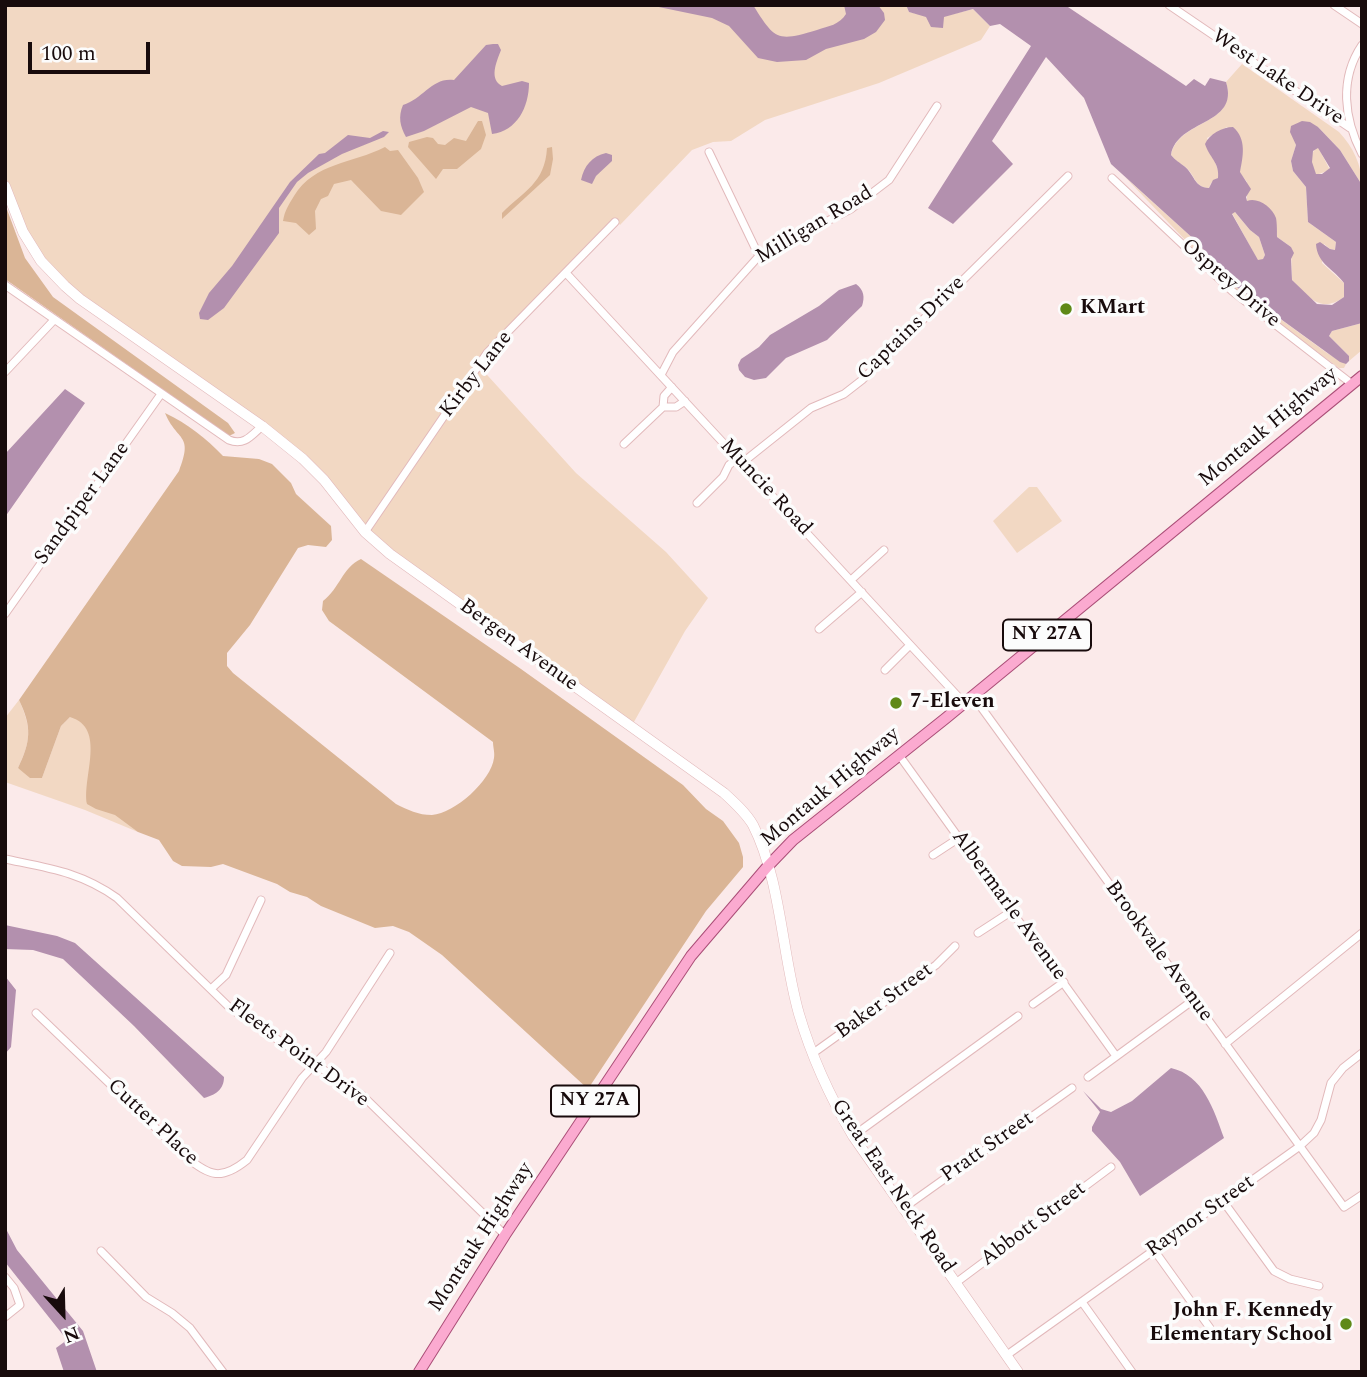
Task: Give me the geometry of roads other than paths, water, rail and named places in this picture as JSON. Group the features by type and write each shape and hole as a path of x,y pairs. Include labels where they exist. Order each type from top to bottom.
{"main road":[{"name":"Bergen Avenue","path":"5,186 23,232 41,261 65,286 262,426 303,459 324,480 365,532 390,554 724,793 753,825 768,866"},
{"name":"Montauk Highway","path":"419,1372 505,1235 691,956 768,866 793,841 1362,376"},
{"name":"Great East Neck Road","path":"768,866 799,1012 812,1054 831,1098 853,1136 1007,1354 1015,1371"}],"street":[{"name":"West Lake Drive","path":"1168,5 1350,128"},
{"path":"1334,5 1362,24"},
{"path":"1362,45 1352,63 1347,83 1350,128 1362,154"},
{"name":"Milligan Road","path":"661,375 673,352 759,256 851,209 889,180 937,106"},
{"path":"709,152 759,256"},
{"name":"Captains Drive","path":"697,503 723,477 729,465 740,460 811,408 844,394 862,380 1068,176"},
{"name":"Osprey Drive","path":"1112,178 1232,291 1352,384"},
{"name":"Kirby Lane","path":"365,532 487,353 615,222"},
{"name":"Muncie Road","path":"566,273 910,645 969,699"},
{"path":"5,285 161,394 237,443 246,441 262,426"},
{"path":"5,372 54,320"},
{"path":"624,444 663,407 664,396 672,387"},
{"name":"Sandpiper Lane","path":"5,614 161,394"},
{"path":"663,407 676,407 685,401"},
{"path":"851,580 884,550"},
{"path":"819,629 862,592"},
{"path":"885,670 910,645"},
{"name":"Brookvale Avenue","path":"969,699 1344,1208 1362,1195"},
{"name":"Albermarle Avenue","path":"899,755 1116,1056"},
{"path":"933,855 959,838"},
{"name":"Fleets Point Drive","path":"5,859 78,875 99,885 136,915 231,1009 362,1095 505,1235"},
{"path":"212,989 226,975 261,900"},
{"path":"978,933 1012,911"},
{"path":"1225,1044 1362,933"},
{"name":"Baker Street","path":"812,1054 936,965 955,946"},
{"name":"Cutter Place","path":"36,1013 186,1157 205,1171 221,1175 235,1170 247,1160 302,1077 326,1052 390,953"},
{"path":"1033,1004 1064,982"},
{"path":"1088,1077 1192,1001"},
{"path":"853,1136 1017,1016"},
{"name":"Raynor Street","path":"1007,1354 1300,1146 1314,1133 1321,1120 1331,1083 1343,1068 1362,1053"},
{"name":"Pratt Street","path":"905,1208 1072,1088"},
{"name":"Abbott Street","path":"957,1282 1111,1167"},
{"path":"1223,1201 1274,1271 1290,1279 1319,1286"},
{"path":"1154,1250 1210,1328"},
{"path":"101,1251 146,1297 190,1328 223,1372"},
{"path":"5,1278 14,1288 20,1305 5,1317"},
{"path":"1082,1302 1132,1372"}],"place":[{"name":"KMart","path":"1066,309"},
{"name":"7-Eleven","path":"896,703"},
{"name":"John F. Kennedy Elementary School","path":"1346,1324"}]}
